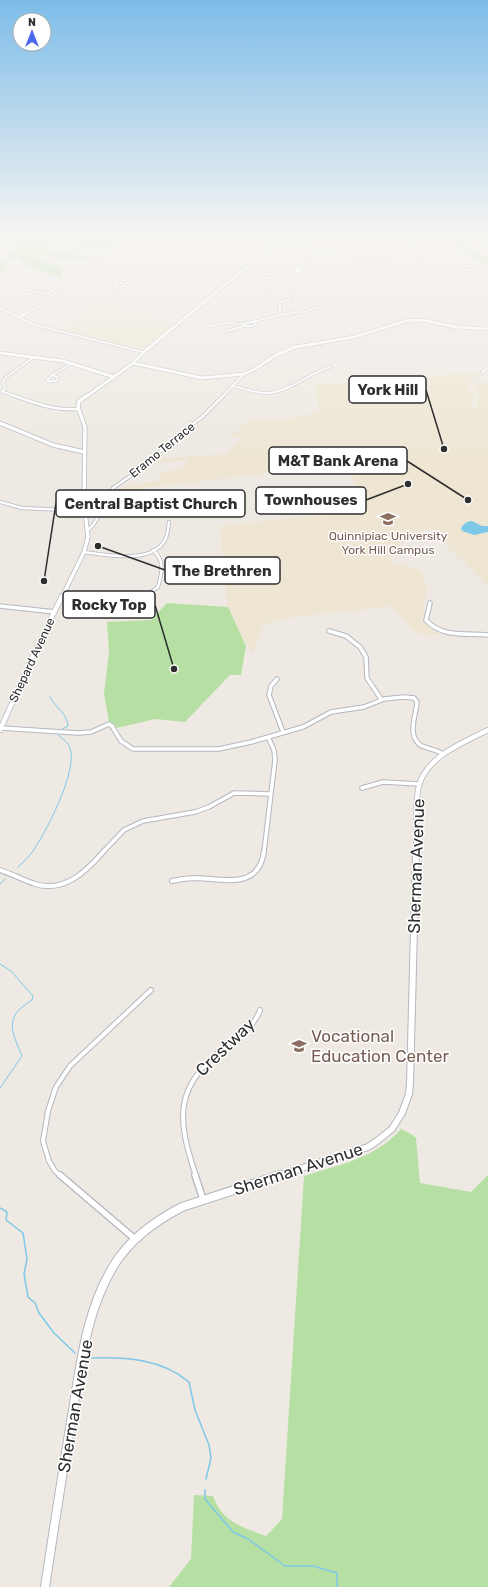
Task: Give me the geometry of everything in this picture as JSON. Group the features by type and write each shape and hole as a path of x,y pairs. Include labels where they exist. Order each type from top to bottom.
{"main road":[{"path":"79,409 78,405 81,399 133,363 143,352 193,310"},
{"path":"133,363 207,378 244,374 255,369 276,355 295,347 354,337 411,321 424,321 463,328 488,329"},
{"path":"0,354 34,357 72,363 114,377"},
{"name":"Shepard Avenue","path":"1,729 88,541 85,511 84,422 79,409"},
{"path":"0,423 20,430 39,440 84,452"},
{"name":"Sherman Avenue","path":"45,1587 73,1407 92,1314 98,1295 108,1274 124,1250 146,1229 168,1214 182,1207 368,1147 388,1134 401,1117 409,1097 410,1084 417,808 419,784 426,769 443,754 488,730"}],"street":[{"path":"3,310 35,325 143,352"},
{"path":"19,317 34,310"},
{"path":"279,310 280,315"},
{"path":"210,326 232,323 253,326 256,322 280,315 310,310"},
{"path":"227,331 244,325"},
{"path":"34,357 5,378 3,383 5,389 1,392 52,408 64,410 79,409"},
{"path":"52,375 57,377 58,380 50,382 47,380 52,375 72,363"},
{"path":"482,373 488,367"},
{"path":"232,386 262,392 274,392 319,370 330,368"},
{"name":"Eramo Terrace","path":"88,530 94,524 113,488 142,468 177,436 202,417 244,374"},
{"path":"0,502 22,508 85,511"},
{"path":"84,552 130,556 153,550 164,541 169,522"},
{"path":"62,597 123,603 148,594 158,587 162,562 160,555 153,550"},
{"path":"430,603 426,620 438,629 450,633 488,635"},
{"path":"0,606 55,612"},
{"path":"329,631 337,632 348,637 363,650 366,662 367,677 381,699"},
{"path":"277,679 270,686 269,695 283,732"},
{"path":"1,729 78,733 91,732 109,724 112,726 121,741 130,748 136,750 219,749 238,746 303,727 331,712 364,707 381,699 404,697 414,698 417,706 413,733 414,739 420,744 443,754"},
{"path":"172,881 184,877 234,882 245,880 256,873 261,867 275,755 268,737"},
{"path":"362,788 377,782 385,781 419,784"},
{"path":"0,870 32,884 45,886 60,885 82,874 125,830 138,822 152,818 186,814 204,810 225,797 236,793 271,794"},
{"path":"135,1239 55,1171 47,1157 43,1141 46,1117 52,1094 59,1078 151,990"},
{"name":"Crestway","path":"203,1200 182,1130 183,1100 187,1087 195,1074 206,1062 254,1022 260,1010"}],"shaded area":[{"path":"90,310 121,310 175,324 148,347 136,349 62,331"},
{"name":"Quinnipiac University York Hill Campus","path":"481,372 468,386 475,397 471,408 476,408 480,397 473,388 473,384 488,382 488,587 429,529 409,538 399,547 393,558 387,559 394,564 415,568 421,571 427,588 422,620 438,633 446,635 421,634 412,630 393,606 293,617 264,624 252,653 227,610 220,526 357,511 351,463 114,492 117,488 161,480 158,472 181,470 188,460 152,463 156,459 226,454 243,437 229,438 247,421 294,418 319,412 315,385"}],"green space":[{"path":"167,603 228,607 246,646 241,675 230,675 185,722 155,719 117,728 113,723 109,722 104,694 109,652 107,622 151,620"},
{"path":"401,1129 416,1138 420,1183 471,1192 488,1175 488,1587 169,1587 191,1559 194,1495 213,1496 217,1505 228,1518 241,1526 266,1536 282,1519 304,1176 369,1154 391,1139"}],"water":[{"path":"472,521 482,526 488,526 488,532 474,535 462,531 461,528 464,524"}],"waterway":[{"path":"50,697 66,718 68,726 61,730"},
{"path":"18,867 30,855 39,842 53,816 65,786 71,758 70,748 67,742 58,735"},
{"path":"0,884 5,879"},
{"path":"0,964 11,971 33,996 32,1000 23,1006 14,1018 12,1025 13,1031 22,1056 0,1088"},
{"path":"0,1208 7,1212 6,1220 23,1233 27,1259 24,1274 28,1297 35,1303 39,1313 54,1333 75,1353"},
{"path":"92,1358 118,1358 143,1361 167,1368 189,1382 195,1410 209,1445 211,1458 206,1479"},
{"path":"205,1490 205,1499 233,1532 248,1539 285,1566 313,1566 337,1573 337,1587"}],"place":[{"name":"York Hill","path":"444,449"},
{"name":"Townhouses","path":"408,484"},
{"name":"M&T Bank Arena","path":"468,500"},
{"name":"Quinnipiac University York Hill Campus","path":"388,519"},
{"name":"The Brethren","path":"98,546"},
{"name":"Central Baptist Church","path":"44,581"},
{"name":"Rocky Top","path":"174,669"},
{"name":"Vocational Education Center","path":"299,1046"}]}
